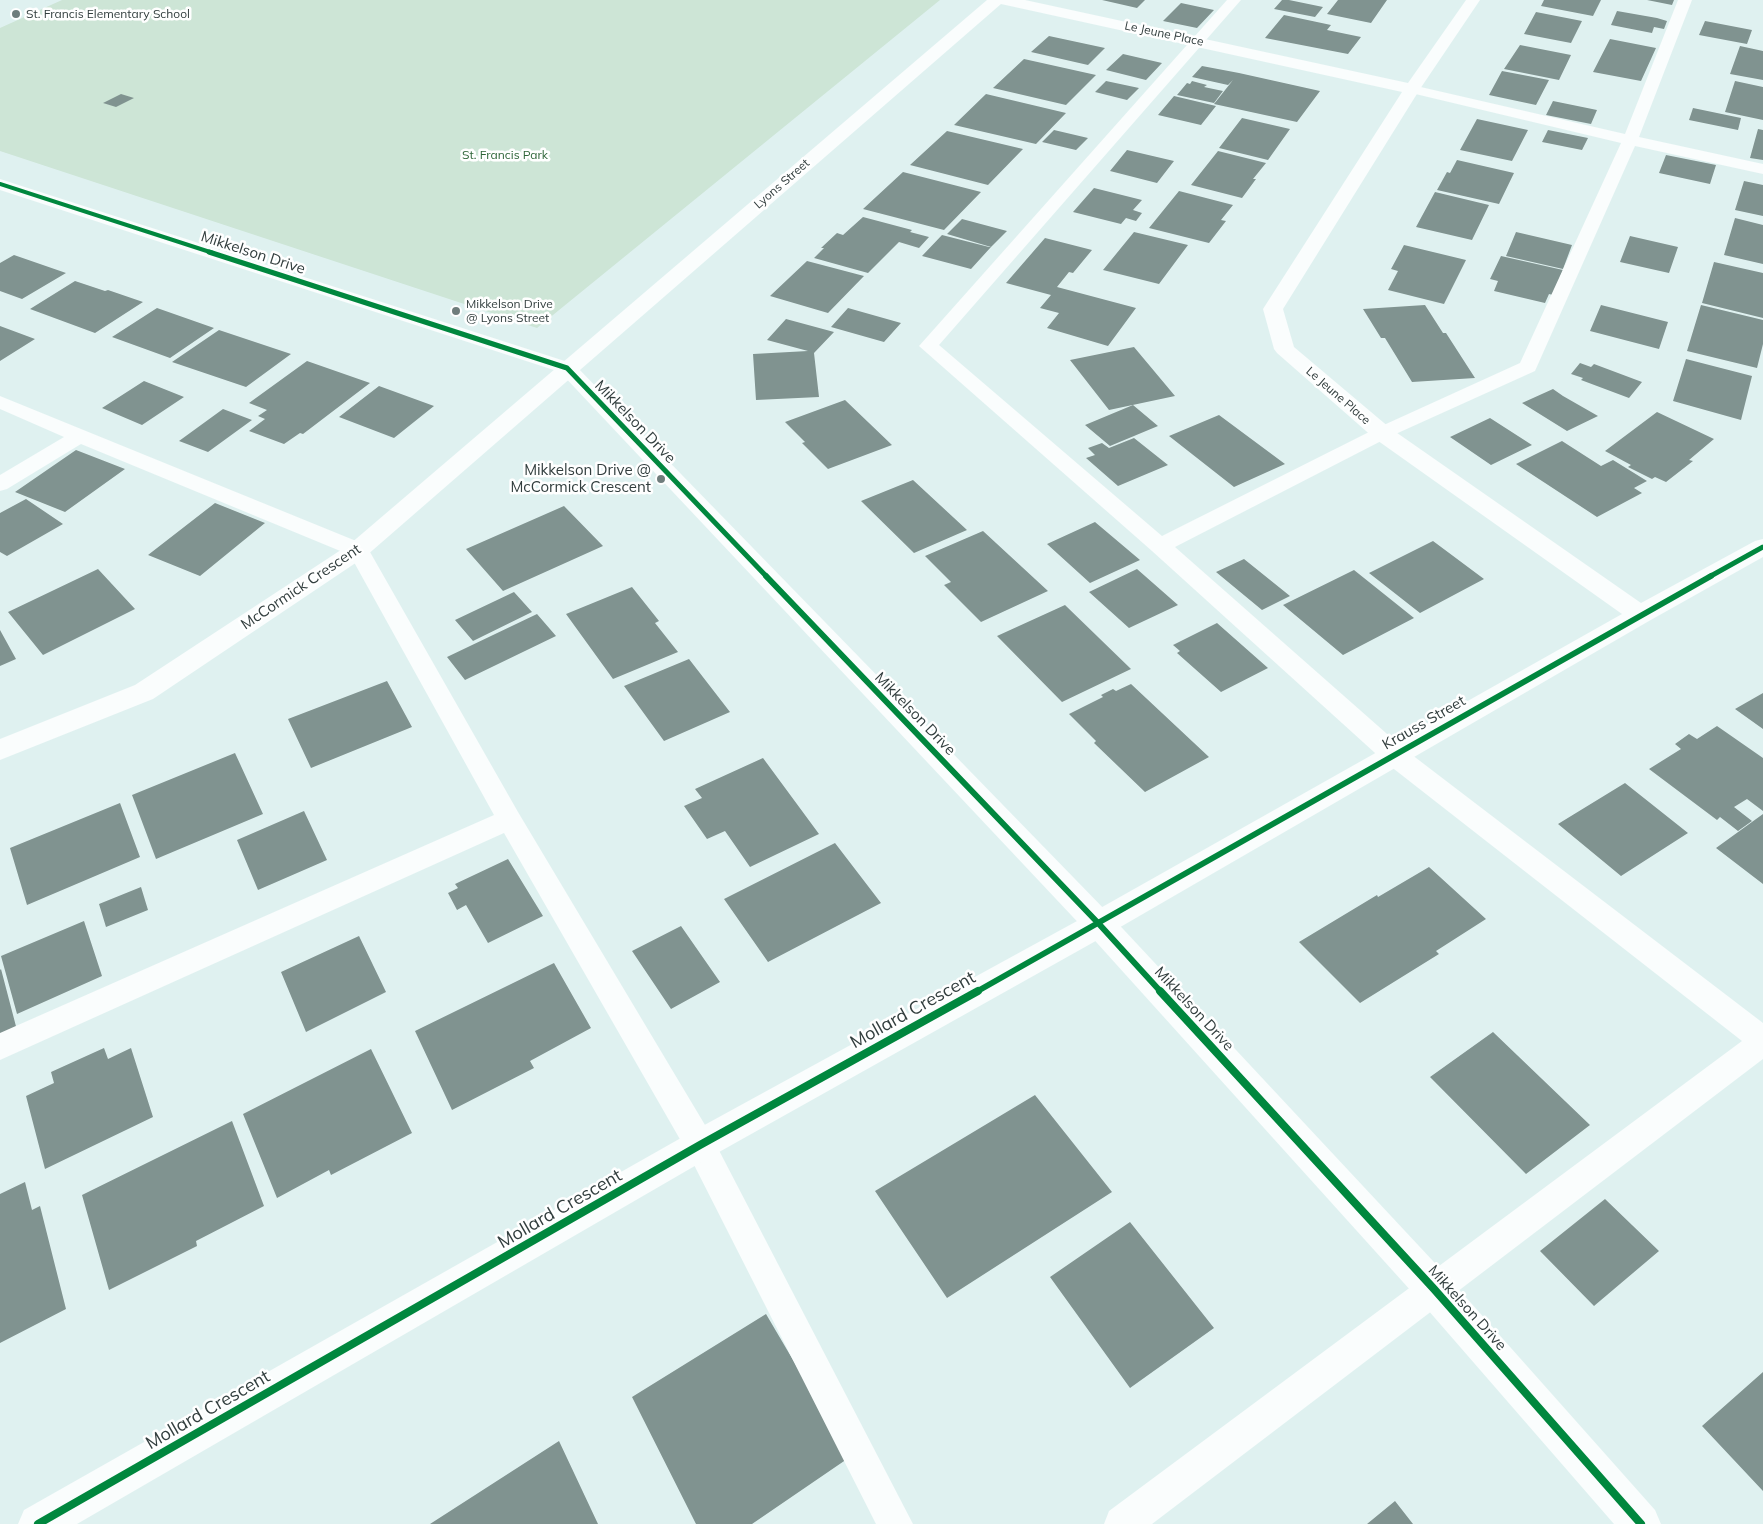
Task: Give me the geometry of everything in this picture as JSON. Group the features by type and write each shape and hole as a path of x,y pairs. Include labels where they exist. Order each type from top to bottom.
{"street":[{"name":"Lyons Street","path":"567,368 996,0"},
{"name":"Le Jeune Place","path":"1004,0 1412,89"},
{"name":"Le Jeune Place","path":"1473,0 1412,89 1273,309 1284,349 1382,433 1640,615"},
{"name":"Mikkelson Drive","path":"0,184 567,368 1098,924 1434,1289 1641,1524"},
{"name":"McCormick Crescent","path":"0,750 144,692 358,550 567,368"},
{"name":"Krauss Street","path":"1098,924 1640,615 1763,547"},
{"name":"Mollard Crescent","path":"38,1524 700,1145 1098,924"}],"lane":[{"path":"1122,1524 1763,1041 1394,755 1160,546 928,346 1234,0"},
{"path":"1160,546 1382,433 1528,367 1630,140 1685,0"},
{"path":"1412,89 1763,169"},
{"path":"0,402 358,550 509,820 700,1145 895,1524"},
{"path":"0,484 80,436"},
{"path":"0,1047 509,820"}],"green space":[{"name":"St. Francis Park","path":"62,0 940,0 537,328 0,151 0,28"}],"building":[{"path":"1102,0 1145,0 1137,8"},
{"path":"1282,0 1323,7 1315,17 1274,9"},
{"path":"1338,0 1387,0 1371,23 1327,14"},
{"path":"1544,0 1601,0 1593,16 1541,6"},
{"path":"1647,0 1674,0 1672,5"},
{"path":"1181,3 1214,10 1197,28 1163,21"},
{"path":"1617,11 1667,21 1664,29 1654,27 1652,33 1611,25"},
{"path":"1536,12 1582,21 1571,43 1524,34"},
{"path":"1284,15 1331,25 1327,30 1361,37 1348,54 1265,38"},
{"path":"1705,21 1752,30 1747,44 1699,35"},
{"path":"1049,36 1105,48 1088,65 1031,52"},
{"path":"1610,39 1656,48 1641,81 1593,72"},
{"path":"1520,45 1571,55 1559,80 1504,69"},
{"path":"1740,46 1763,51 1763,80 1730,74"},
{"path":"1123,54 1162,63 1146,80 1106,70"},
{"path":"1024,59 1096,75 1066,105 993,88"},
{"path":"1202,66 1320,91 1297,122 1214,104 1233,80 1228,85 1192,77"},
{"path":"1502,71 1549,80 1536,105 1489,95"},
{"path":"1106,81 1139,88 1127,100 1095,92"},
{"path":"1192,81 1207,85 1204,87 1223,91 1214,103 1177,95 1187,83 1190,84"},
{"path":"1735,81 1763,87 1763,120 1725,112"},
{"path":"121,94 134,98 116,107 103,103"},
{"path":"986,94 1066,113 1036,144 954,125"},
{"path":"1174,96 1216,106 1201,125 1158,115"},
{"path":"1553,101 1597,110 1591,124 1546,115"},
{"path":"1693,108 1741,118 1738,130 1689,120"},
{"path":"1242,118 1290,129 1268,160 1219,148"},
{"path":"1477,119 1528,130 1512,161 1460,150"},
{"path":"1758,129 1763,130 1763,160 1750,158"},
{"path":"1054,130 1088,138 1076,150 1042,142"},
{"path":"1548,130 1588,138 1582,150 1542,142"},
{"path":"947,131 1023,149 988,185 910,165"},
{"path":"1127,150 1174,161 1157,183 1110,171"},
{"path":"1218,151 1266,163 1253,179 1256,179 1242,198 1191,185"},
{"path":"1666,155 1716,165 1710,184 1659,173"},
{"path":"1457,160 1514,173 1499,204 1437,190 1447,172 1450,173"},
{"path":"903,172 981,192 944,230 863,209"},
{"path":"1744,181 1763,185 1763,216 1735,210"},
{"path":"1094,188 1142,200 1133,210 1142,213 1136,221 1126,218 1121,224 1073,212"},
{"path":"1179,191 1233,205 1221,220 1226,221 1209,243 1149,228"},
{"path":"1435,192 1489,205 1472,240 1416,227"},
{"path":"863,217 912,230 910,232 929,237 919,248 899,242 868,273 814,258 824,248 821,248 837,233 843,235"},
{"path":"1735,218 1763,225 1763,264 1724,255"},
{"path":"962,219 1007,231 991,247 947,234"},
{"path":"1134,232 1188,245 1159,284 1103,270"},
{"path":"1516,232 1572,245 1563,269 1506,256"},
{"path":"942,235 991,247 971,269 922,256"},
{"path":"1630,236 1678,247 1669,273 1620,262"},
{"path":"1045,238 1092,250 1073,273 1069,272 1057,287 1136,308 1108,346 1047,328 1059,313 1040,308 1051,295 1006,283"},
{"path":"1404,245 1466,260 1444,304 1388,290 1398,271 1391,269"},
{"path":"14,255 66,273 22,299 0,291 0,263"},
{"path":"1501,256 1563,270 1553,295 1549,294 1545,303 1494,291 1498,281 1490,279"},
{"path":"807,261 864,276 828,313 770,296"},
{"path":"1714,262 1763,273 1763,318 1702,303"},
{"path":"75,281 143,302 95,333 30,309"},
{"path":"1425,305 1443,333 1446,333 1475,378 1412,382 1385,338 1381,338 1363,309"},
{"path":"1601,305 1668,322 1659,349 1590,331"},
{"path":"1701,305 1763,320 1763,344 1757,368 1687,351"},
{"path":"157,308 214,328 170,358 112,337"},
{"path":"848,308 901,323 884,342 831,327"},
{"path":"786,319 834,332 814,353 819,397 756,400 753,354 808,351 767,340"},
{"path":"0,326 35,339 0,361"},
{"path":"219,330 291,354 246,387 172,362"},
{"path":"1134,347 1175,396 1109,410 1070,360"},
{"path":"1686,359 1752,376 1741,420 1673,401"},
{"path":"307,361 370,383 303,434 300,433 284,444 249,431 265,419 258,416 267,410 249,403"},
{"path":"1580,363 1591,367 1594,364 1642,382 1629,398 1581,380 1583,378 1571,374"},
{"path":"144,381 184,397 142,425 102,408"},
{"path":"379,386 434,406 394,438 339,417"},
{"path":"1553,389 1598,416 1567,431 1522,403"},
{"path":"845,400 892,445 828,469 802,443 805,442 785,422"},
{"path":"1133,405 1158,426 1110,446 1085,425"},
{"path":"223,409 252,420 208,452 179,441"},
{"path":"1657,412 1714,439 1689,460 1693,461 1666,482 1655,477 1652,479 1628,467 1631,465 1605,451"},
{"path":"1219,415 1285,464 1234,487 1169,436"},
{"path":"1490,418 1532,445 1491,465 1450,437"},
{"path":"1134,438 1168,465 1118,486 1086,458 1095,455 1088,448 1102,443 1109,448"},
{"path":"1562,441 1601,466 1613,460 1647,481 1634,488 1642,493 1597,517 1516,464"},
{"path":"76,450 125,469 65,512 15,492"},
{"path":"913,480 967,530 914,553 861,501"},
{"path":"26,499 63,524 7,556 0,552 0,513"},
{"path":"215,503 265,523 200,576 148,555"},
{"path":"564,506 603,546 503,591 466,549"},
{"path":"1095,522 1140,560 1090,583 1047,544"},
{"path":"983,531 1048,591 981,622 944,585 951,582 925,556"},
{"path":"1433,541 1484,579 1420,613 1369,573"},
{"path":"1244,559 1290,596 1262,610 1216,572"},
{"path":"98,569 135,609 43,655 8,612"},
{"path":"1137,569 1178,605 1129,628 1089,592"},
{"path":"1354,570 1414,618 1343,655 1283,605"},
{"path":"632,587 659,621 655,623 678,652 613,679 566,614"},
{"path":"514,592 532,612 473,641 455,620"},
{"path":"1065,605 1131,669 1062,702 997,636"},
{"path":"537,614 556,636 465,680 447,657"},
{"path":"1217,623 1268,668 1221,692 1177,653 1180,651 1173,645"},
{"path":"0,630 16,659 0,666"},
{"path":"689,659 730,712 664,741 624,686"},
{"path":"387,681 412,727 311,768 288,719"},
{"path":"1131,684 1209,757 1145,792 1094,743 1096,741 1069,714 1103,697 1101,695 1113,689 1116,691"},
{"path":"1763,693 1763,729 1735,709"},
{"path":"1717,726 1763,758 1763,811 1747,799 1734,807 1752,821 1738,831 1720,817 1717,820 1649,769 1681,749 1675,744 1689,734 1697,739"},
{"path":"235,753 263,814 156,859 132,795"},
{"path":"763,758 819,834 750,867 725,831 707,839 684,806 702,798 695,789"},
{"path":"1625,783 1688,833 1621,876 1558,824"},
{"path":"120,803 140,857 27,905 10,848"},
{"path":"304,811 327,860 258,890 237,840"},
{"path":"1763,814 1763,884 1716,848"},
{"path":"835,843 881,903 768,962 724,899"},
{"path":"508,859 543,916 488,943 466,905 457,910 448,893 458,888 455,884"},
{"path":"1429,867 1486,919 1436,951 1439,954 1360,1003 1299,942 1377,895 1378,897"},
{"path":"141,887 148,910 106,927 99,904"},
{"path":"84,921 102,976 17,1014 1,956"},
{"path":"681,926 720,982 671,1009 632,951"},
{"path":"359,936 386,992 306,1032 281,972"},
{"path":"554,963 591,1028 530,1061 534,1068 452,1110 415,1031"},
{"path":"0,970 18,1034 0,1042"},
{"path":"1493,1032 1590,1125 1526,1174 1430,1077"},
{"path":"104,1048 108,1059 131,1048 153,1117 45,1169 26,1096 54,1083 51,1072"},
{"path":"371,1049 412,1133 331,1175 329,1170 277,1198 243,1114"},
{"path":"1035,1095 1112,1192 947,1298 875,1191"},
{"path":"232,1121 264,1206 196,1241 197,1246 109,1290 82,1195"},
{"path":"25,1182 32,1210 40,1206 66,1309 0,1343 0,1194"},
{"path":"1605,1199 1659,1251 1594,1306 1540,1251"},
{"path":"1130,1222 1214,1328 1130,1388 1050,1277"},
{"path":"766,1314 850,1457 752,1524 696,1524 632,1397"},
{"path":"1763,1372 1763,1491 1702,1426"},
{"path":"559,1441 598,1524 430,1524"},
{"path":"1395,1501 1413,1524 1367,1524"}],"cycle path":[{"path":"0,184 567,368 1099,924 1434,1289 1641,1524"},
{"path":"38,1524 700,1145 1099,924 1640,615 1763,547"}],"place":[{"name":"St. Francis Elementary School","path":"16,14"},
{"name":"Mikkelson Drive @ Lyons Street","path":"456,311"},
{"name":"Mikkelson Drive @ McCormick Crescent","path":"661,479"}]}
